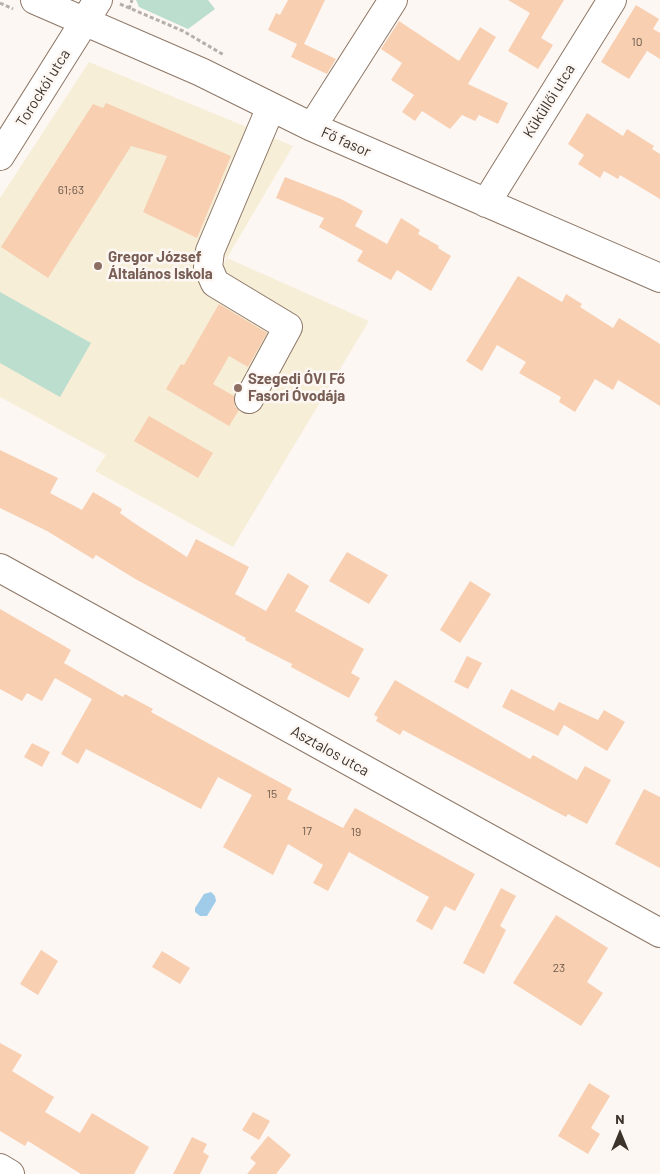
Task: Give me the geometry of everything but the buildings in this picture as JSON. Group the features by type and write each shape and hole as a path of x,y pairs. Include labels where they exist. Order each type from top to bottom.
{"street":[{"name":"Fő fasor","path":"36,0 92,11 200,72 312,127 660,278"},
{"path":"312,127 393,0"},
{"name":"Küküllői utca","path":"486,203 612,0"},
{"name":"Torockói utca","path":"0,156 92,11"},
{"path":"249,399 288,327 215,283 208,267 210,251 271,107"},
{"name":"Asztalos utca","path":"0,568 660,933"},
{"path":"0,1168 10,1174"}],"shaded area":[{"name":"Gregor József Általános Iskola","path":"89,62 293,146 227,258 369,321 233,547 95,471 106,455 0,397 0,198","holes":["196,245 227,258 205,294 196,273"]}],"green space":[{"path":"136,0 208,0 215,9 188,29 139,7"},
{"path":"0,292 91,343 60,397 0,363"}],"water":[{"path":"211,892 215,896 216,901 207,916 200,916 195,912 195,908 204,894"}],"place":[{"name":"Gregor József Általános Iskola","path":"98,266"},
{"name":"Szegedi ÓVI Fő Fasori Óvodája","path":"238,388"}]}
